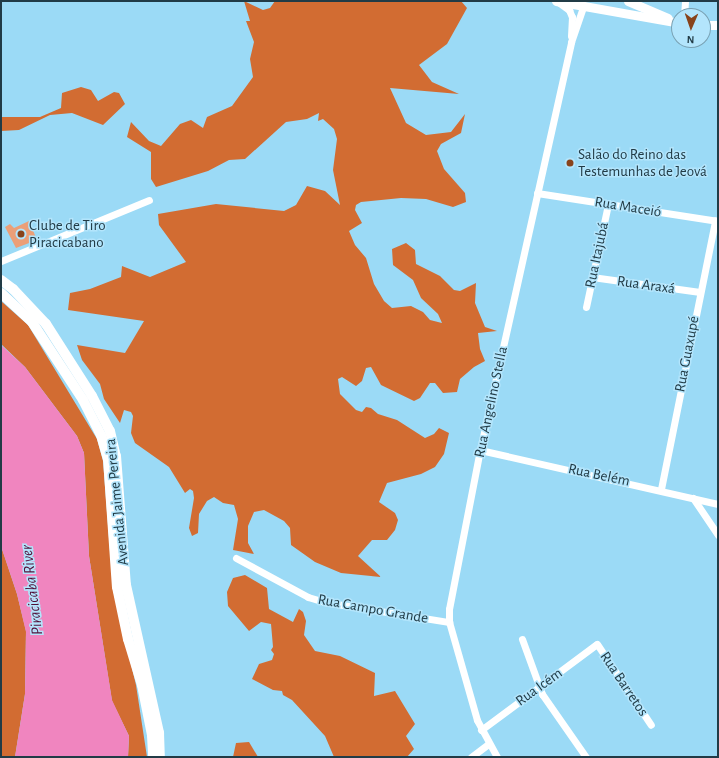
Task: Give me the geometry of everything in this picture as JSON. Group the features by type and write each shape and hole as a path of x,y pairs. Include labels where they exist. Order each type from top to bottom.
{"main road":[{"name":"Avenida Jaime Pereira","path":"1,280 12,289 46,324 92,396 110,431 116,463 126,585 159,733 160,757"},
{"name":"Avenida Jaime Pereira","path":"1,293 32,322 83,400 101,435 108,459 117,587 128,639 142,685 152,735 153,757"}],"street":[{"path":"557,1 585,3 671,21"},
{"path":"557,1 569,10 572,17 571,42"},
{"path":"628,1 671,20"},
{"path":"571,42 585,3"},
{"name":"Rua Angelino Stella","path":"497,757 481,730 449,622 449,609 480,450 571,42"},
{"name":"Rua Maceió","path":"538,193 717,221"},
{"path":"1,261 149,200"},
{"name":"Rua Itajubá","path":"586,307 608,204"},
{"name":"Rua Guaxupé","path":"661,489 700,292 717,221"},
{"name":"Rua Araxá","path":"592,277 700,292"},
{"name":"Rua Belém","path":"480,450 661,489 718,504"},
{"path":"693,498 718,535"},
{"name":"Rua Campo Grande","path":"236,558 308,597 324,602 449,622"},
{"path":"522,639 542,694 586,757"},
{"name":"Rua Icém","path":"481,730 597,644"},
{"name":"Rua Barretos","path":"597,644 651,725"},
{"path":"471,757 488,744"}],"shaded area":[{"path":"244,1 263,10 270,8 275,1 461,1 467,8 447,44 419,65 432,82 459,94 390,88 406,123 426,135 451,132 465,114 461,133 441,144 437,151 444,169 465,193 466,202 453,207 426,199 401,198 361,202 356,205 355,210 362,223 349,231 355,245 366,258 374,284 384,301 392,308 411,306 423,312 430,320 442,323 438,314 421,298 413,280 393,265 392,249 406,243 415,250 416,264 440,276 454,290 460,291 476,283 475,303 485,327 497,331 478,333 480,349 485,361 474,367 460,379 457,392 443,393 435,383 430,383 420,398 414,401 381,385 371,367 366,368 362,381 356,386 342,377 338,379 340,394 356,410 362,412 366,407 371,408 378,414 397,420 425,438 434,434 439,428 449,433 444,454 435,467 421,474 387,483 379,502 395,513 398,520 395,530 387,540 372,540 358,556 381,577 341,573 315,562 291,545 290,528 284,521 264,510 254,512 248,526 248,543 254,554 233,550 238,519 234,505 223,503 214,497 207,501 199,514 198,533 192,536 189,528 194,498 193,491 190,489 185,493 169,467 135,443 131,433 133,416 131,412 124,410 120,423 104,399 100,384 82,360 77,345 125,353 144,321 68,310 70,293 90,289 121,277 122,266 150,277 186,262 159,225 158,214 216,204 284,211 296,205 307,186 325,191 340,205 333,170 337,139 334,129 323,119 318,121 319,113 307,119 286,122 245,159 229,160 208,171 156,187 151,179 151,152 127,137 131,122 149,141 161,146 180,124 191,120 203,128 207,117 232,106 253,77 250,59 254,42 246,21 250,21"},
{"path":"81,87 91,90 98,101 114,92 119,93 125,104 103,125 72,113 50,115 19,130 1,131 1,117 40,117 61,108 62,93"},
{"name":"Clube de Tiro Piracicabano","path":"29,221 37,240 16,248 5,227 10,224 14,228"},
{"path":"1,301 28,325 97,439 103,461 113,590 136,685 147,757 128,757 129,736 112,701 89,556 84,453 77,436 25,367 1,344"},
{"path":"1,546 17,594 26,631 25,694 15,757 1,757"},
{"path":"245,575 267,588 269,609 293,622 299,609 303,612 306,621 304,635 315,651 340,656 375,673 374,696 395,691 415,724 406,736 414,749 407,757 334,757 325,736 292,700 283,695 282,691 273,690 252,679 259,664 272,660 274,654 271,650 273,647 271,624 261,622 249,631 228,606 227,592 233,578"},
{"path":"249,742 258,757 233,757 236,743"}],"water":[{"name":"Piracicaba River","path":"1,345 25,367 77,436 84,453 89,556 112,700 129,736 128,757 15,757 25,694 26,632 17,594 1,546"}],"place":[{"name":"Salão do Reino das Testemunhas de Jeová","path":"570,163"},
{"name":"Clube de Tiro Piracicabano","path":"21,234"}]}
